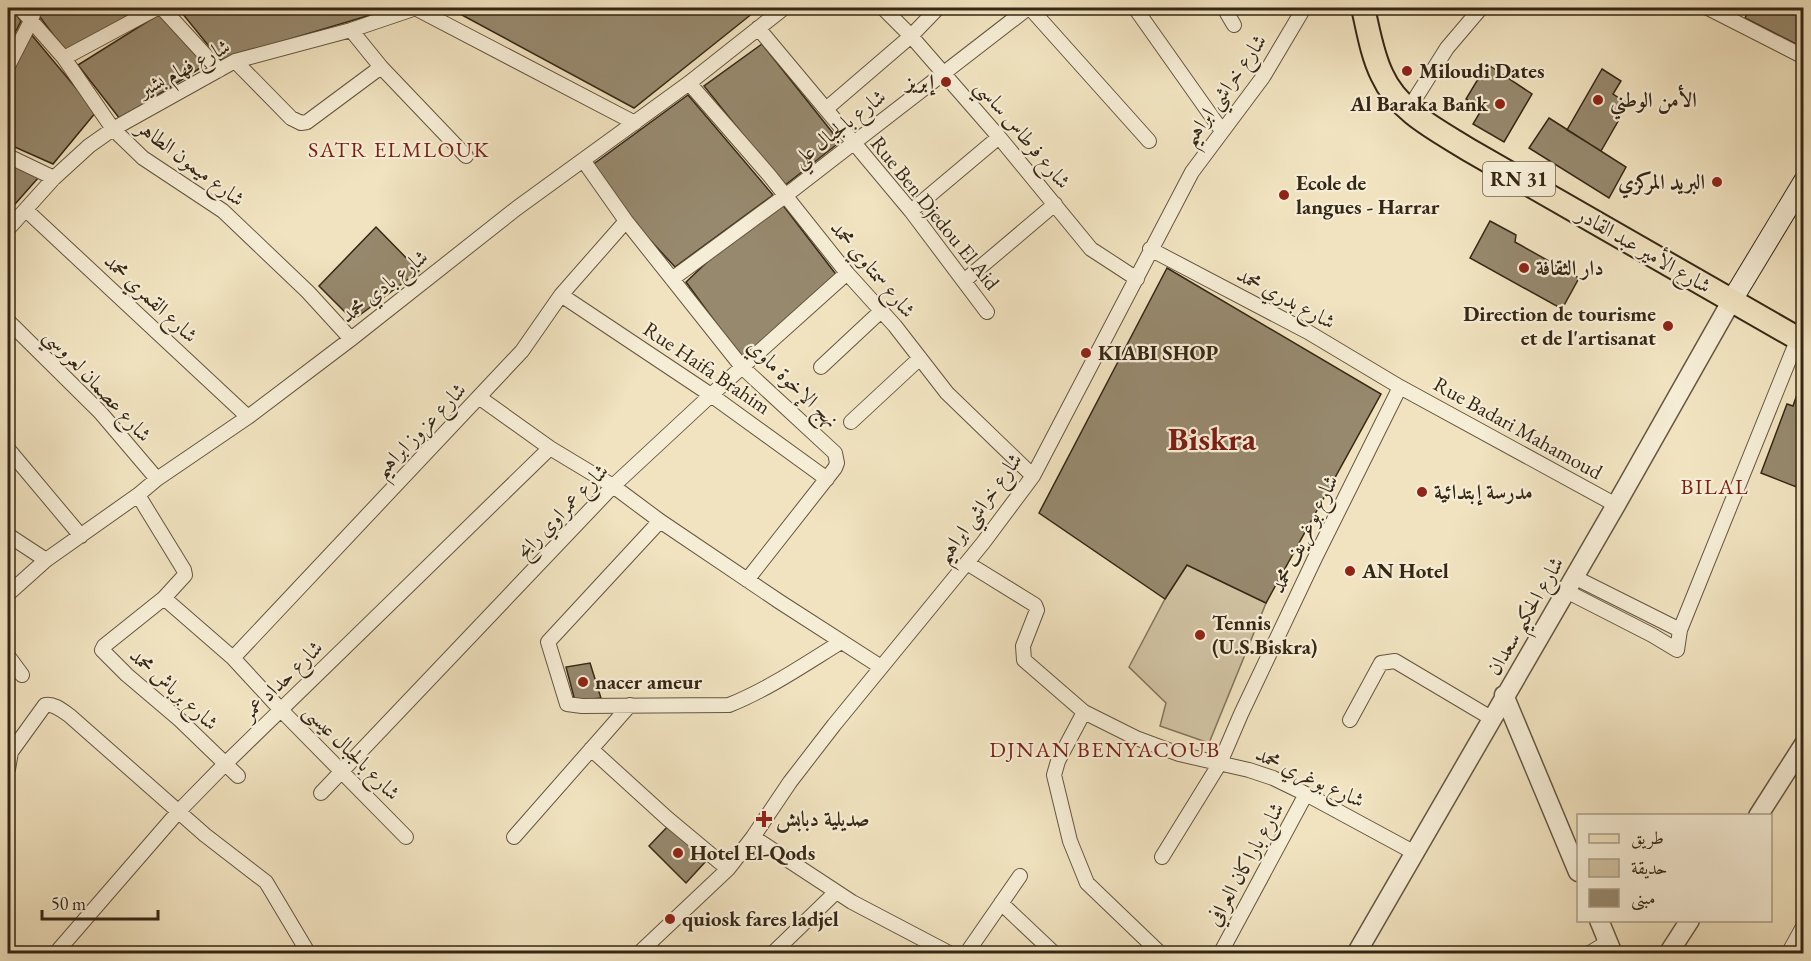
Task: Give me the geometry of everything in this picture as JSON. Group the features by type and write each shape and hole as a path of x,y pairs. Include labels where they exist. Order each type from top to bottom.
{"main road":[{"name":"شارع الأمير عبد القادر","path":"1363,8 1382,76 1408,110 1469,150 1732,300"},
{"path":"1732,300 1803,181"},
{"name":"RN 31","path":"1732,300 1801,340"}],"street":[{"name":"شارع ميمون الطاهر","path":"20,8 33,14 113,129 143,158 223,211 308,292 351,339"},
{"path":"64,58 158,8"},
{"path":"162,8 219,70"},
{"path":"416,8 635,123"},
{"name":"شارع فهام بشير","path":"8,229 54,178 89,146 113,129 219,70 236,61 351,30 416,8"},
{"name":"Rue Ben Djedou El Aid","path":"760,8 764,24 826,109 911,211 987,312"},
{"name":"شارع بادي محمد","path":"8,594 46,560 157,479 248,417 517,208 689,83 784,8"},
{"name":"شارع فرطاس ساسي","path":"883,8 911,36 999,136 1091,249 1137,279"},
{"path":"826,109 911,36 938,8"},
{"path":"1029,8 1149,141"},
{"name":"شارع بالجبال علي","path":"672,279 785,196 1029,8"},
{"path":"1135,8 1222,131"},
{"path":"1224,8 1234,25"},
{"name":"شارع خراشي ابراهيم","path":"638,954 728,869 790,782 967,563 1033,476 1192,172 1263,77 1304,8"},
{"path":"1408,110 1447,48 1481,8"},
{"path":"1708,8 1734,12 1803,57"},
{"path":"8,66 33,14"},
{"path":"351,30 381,67 466,156"},
{"path":"236,61 291,118 301,123 307,122 381,67"},
{"name":"شارع سمتاوي محمد","path":"689,83 947,393 1033,476"},
{"path":"911,211 999,136"},
{"path":"8,156 54,178"},
{"name":"نهج الإخوة ماوي","path":"583,160 626,221 742,367 835,453 837,464 827,479 747,580"},
{"path":"964,281 1055,204"},
{"name":"شارع القمري محمد","path":"26,210 248,417"},
{"name":"شارع عزوز ابراهيم","path":"233,658 480,398 522,351 561,295 626,221"},
{"name":"شارع بدري محمد","path":"1150,249 1308,332 1400,387"},
{"name":"شارع عمراوي رابح","path":"321,793 613,486 847,273"},
{"name":"Rue Haifa Brahim","path":"561,295 711,395 827,479"},
{"name":"شارع الحكيم سعدان","path":"1356,954 1732,300"},
{"path":"821,367 881,311"},
{"name":"شارع عصمان لعروسي","path":"8,321 100,412 157,479"},
{"path":"1570,584 1677,650 1680,630 1801,340"},
{"path":"851,422 920,358"},
{"name":"Rue Badari Mahamoud","path":"1400,387 1616,505"},
{"name":"شارع بوغريف محمد","path":"1162,857 1220,763 1294,601 1400,387"},
{"path":"480,398 550,448 613,486 747,580 881,667"},
{"name":"شارع حداد عمر","path":"55,954 178,812 550,448"},
{"path":"8,449 81,536"},
{"name":"شارع برباش محمد","path":"138,495 185,575 182,581 164,598 104,646 103,652 180,720 238,776"},
{"path":"660,520 548,642 567,704 582,706 729,705 776,682 841,642"},
{"path":"8,535 46,560"},
{"name":"شارع بوغري محمد","path":"967,563 1035,605 1037,610 1023,646 1024,660 1084,712 1136,738 1168,750 1249,770 1306,794 1415,853"},
{"path":"1570,584 1680,630"},
{"name":"شارع بالجبال عيسى","path":"164,598 233,658 406,837"},
{"path":"8,656 22,675"},
{"path":"1350,720 1381,663 1388,661 1395,661 1491,718"},
{"path":"1504,695 1577,870"},
{"path":"8,769 9,751 45,705 51,704 70,716 204,835 266,882 309,954"},
{"path":"514,837 630,705"},
{"path":"1084,712 1058,761 1054,776 1070,841 1087,883 1161,954"},
{"path":"1759,814 1803,744"},
{"path":"591,750 728,869"},
{"name":"شارع باراكان العرافي","path":"1220,954 1306,794"},
{"path":"753,837 836,892 951,954"},
{"path":"966,954 1020,876"},
{"path":"772,954 836,892"},
{"path":"1001,903 1055,954"},
{"path":"1588,954 1611,948 1599,922"},
{"path":"1668,954 1689,922"},
{"path":"1788,954 1803,925"}],"green space":[{"name":"Tennis (U.S.Biskra)","path":"1187,565 1266,603 1209,743 1160,726 1166,703 1129,667 1165,599"}],"building":[{"path":"8,8 11,8 21,21 8,46"},
{"path":"41,8 141,8 66,52 37,13"},
{"path":"178,8 394,8 220,60"},
{"path":"449,8 749,8 753,13 634,108"},
{"path":"1750,8 1804,8 1804,48 1745,18"},
{"path":"161,13 205,65 120,119 78,65"},
{"path":"30,33 96,112 53,164 8,144 8,77"},
{"path":"762,44 840,142 784,186 704,86"},
{"name":"Al Baraka Bank","path":"1487,64 1532,94 1504,142 1473,124 1482,109 1466,99"},
{"path":"1602,69 1621,81 1613,94 1628,104 1601,151 1567,130"},
{"path":"688,95 773,195 675,267 628,216 591,166"},
{"path":"1549,118 1626,167 1609,198 1529,148"},
{"path":"8,159 39,177 8,212"},
{"path":"782,204 838,277 743,360 686,282 740,231"},
{"name":"دار الثقافة","path":"1490,221 1516,235 1515,242 1579,278 1562,309 1470,258"},
{"path":"376,227 419,271 353,320 319,286"},
{"path":"1167,268 1381,394 1266,603 1187,565 1165,599 1039,513"},
{"path":"1800,386 1804,386 1804,490 1761,473 1787,404 1793,406"},
{"name":"nacer ameur","path":"590,663 601,698 575,701 566,667"},
{"name":"Hotel El-Qods","path":"670,824 707,860 686,883 649,846"}],"place":[{"name":"Miloudi Dates","path":"1407,71"},
{"name":"إبريز","path":"946,82"},
{"name":"الأمن الوطني","path":"1598,100"},
{"name":"Al Baraka Bank","path":"1500,104"},
{"name":"البريد المركزي","path":"1717,182"},
{"name":"Ecole de langues - Harrar","path":"1284,195"},
{"name":"دار الثقافة","path":"1524,268"},
{"name":"Direction de tourisme et de l'artisanat","path":"1668,326"},
{"name":"KIABI SHOP","path":"1086,353"},
{"name":"مدرسة إبتدائية","path":"1422,492"},
{"name":"AN Hotel","path":"1350,571"},
{"name":"Tennis (U.S.Biskra)","path":"1200,635"},
{"name":"nacer ameur","path":"583,682"},
{"name":"صديلية دبابش","path":"764,819"},
{"name":"Hotel El-Qods","path":"678,853"},
{"name":"quiosk fares ladjel","path":"670,919"}],"district":[{"name":"SATR ELMLOUK","path":"399,149"},
{"name":"Biskra","path":"1212,438"},
{"name":"BILAL","path":"1715,486"},
{"name":"DJNAN BENYACOUB","path":"1105,749"}]}
